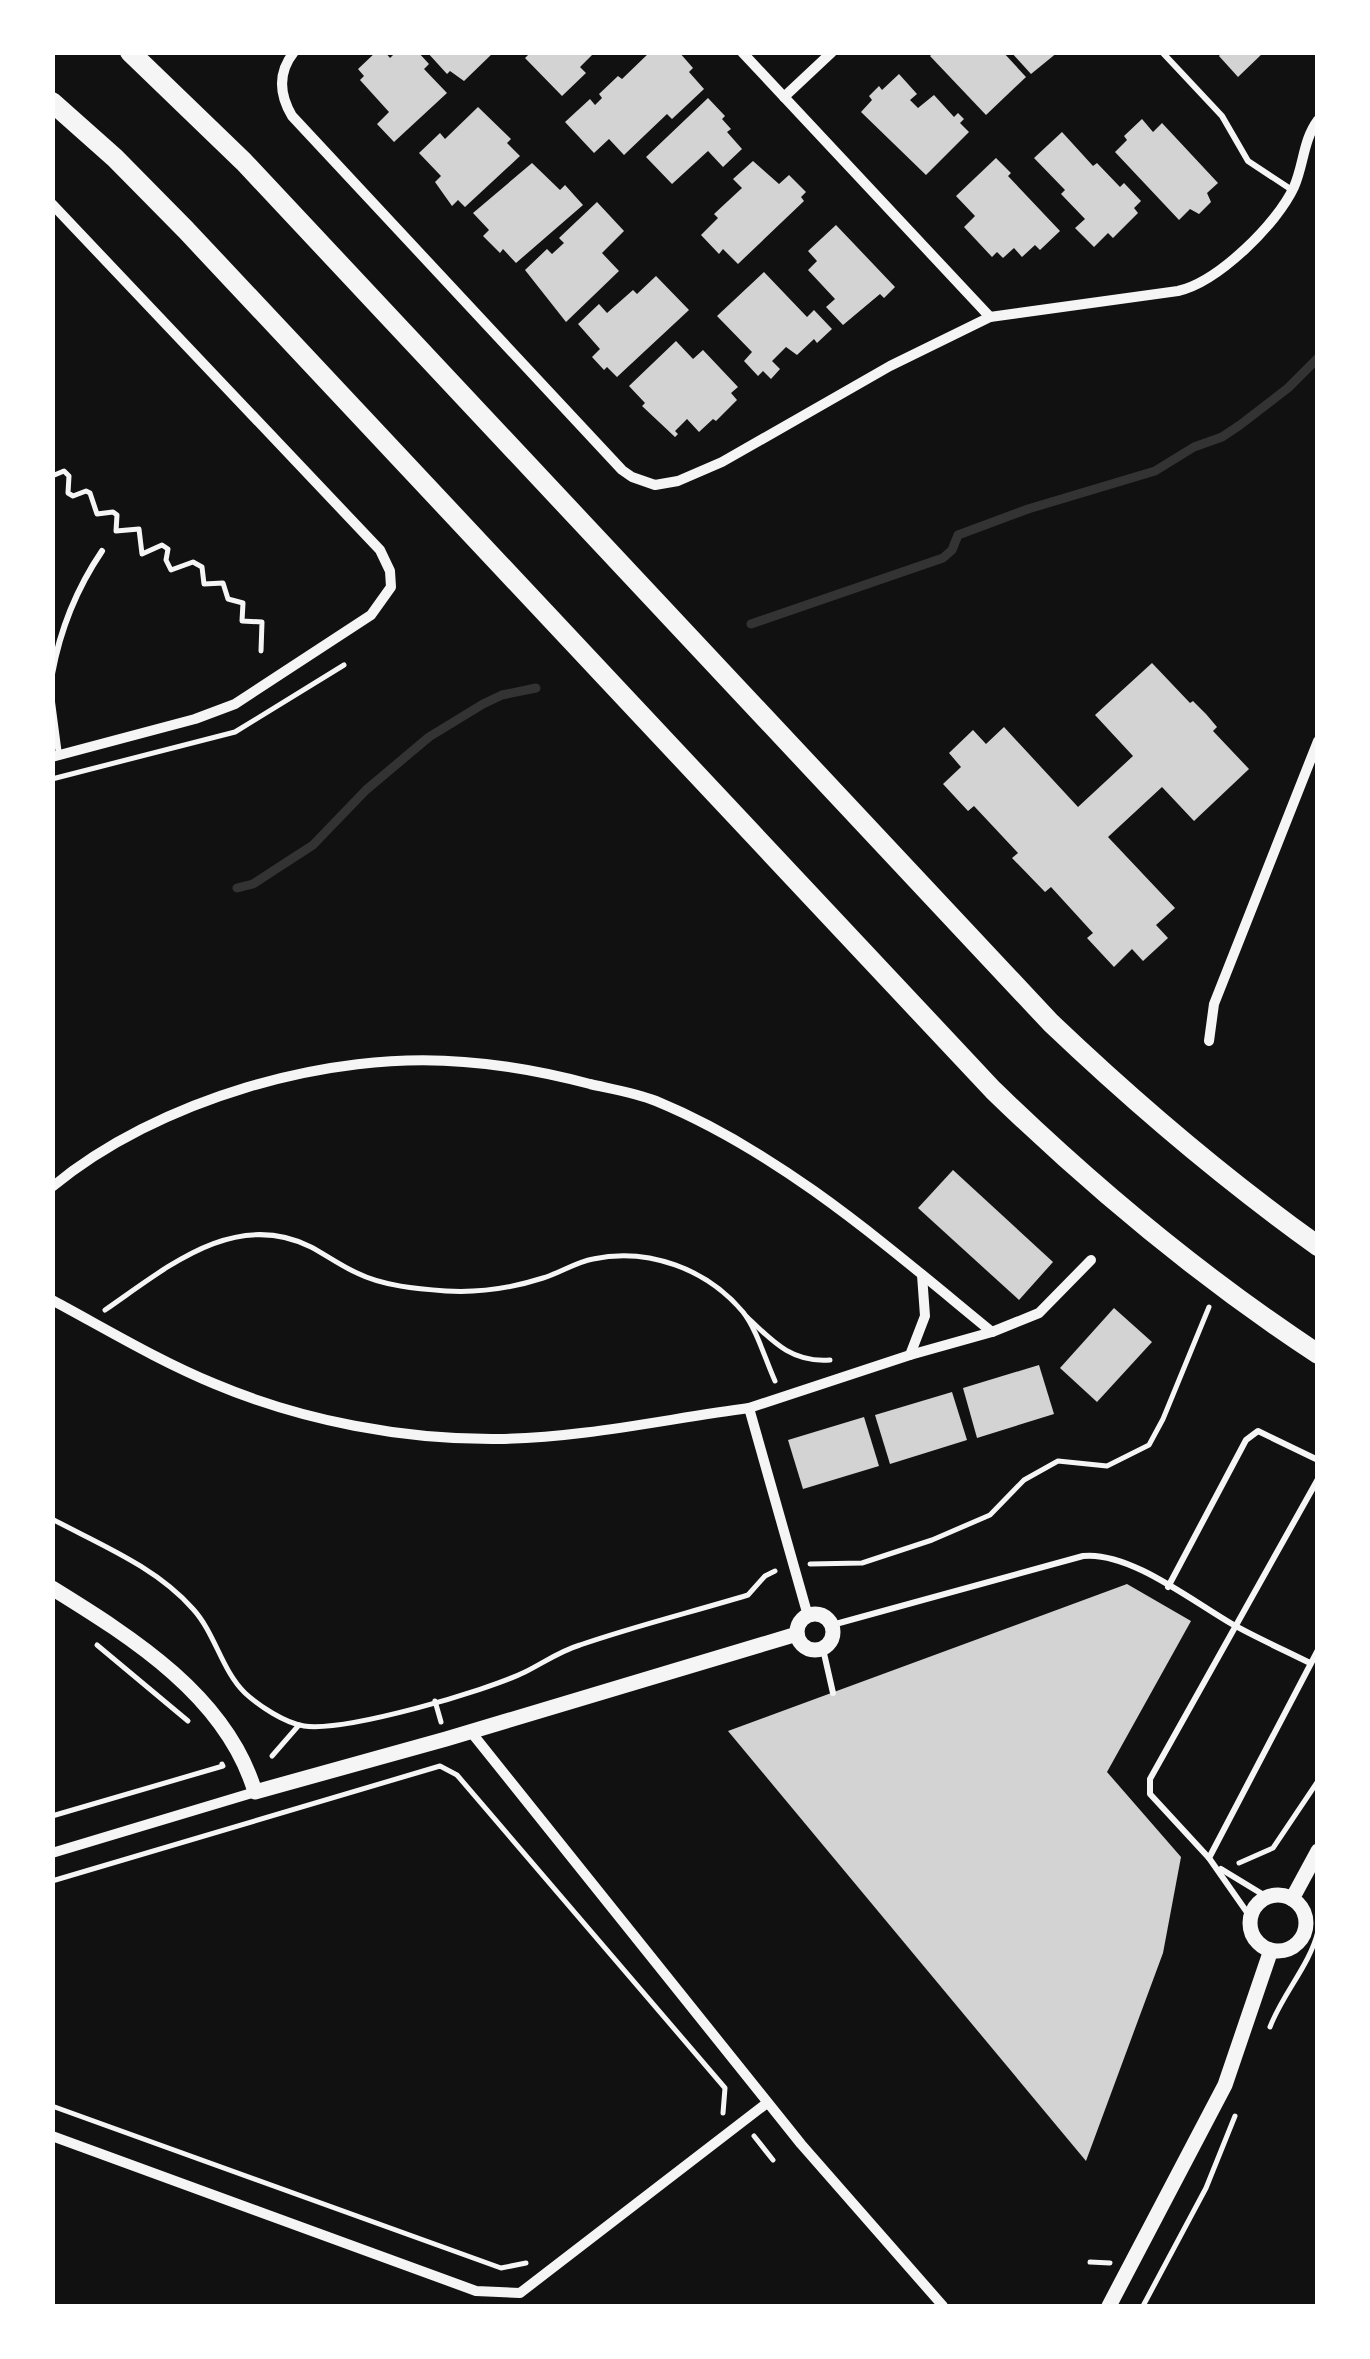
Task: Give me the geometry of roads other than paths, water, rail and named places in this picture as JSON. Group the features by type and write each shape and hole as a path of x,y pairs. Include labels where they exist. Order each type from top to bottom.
{"main road":[{"path":"130,52 244,162 1051,1023 1150,1115 1228,1180 1318,1246"},
{"path":"52,102 115,158 186,230 994,1090 1049,1144 1172,1250 1318,1354"}],"street":[{"path":"294,52 281,84 292,116 622,470 644,482 667,484 722,462 890,366 990,317 1178,291 1202,284 1270,222 1292,190 1306,139 1318,120"},
{"path":"742,52 990,317"},
{"path":"784,98 832,52"},
{"path":"52,204 372,541 390,570 392,587 371,616 235,704 196,719 56,756"},
{"path":"1209,1042 1214,1004 1318,741"},
{"path":"52,1187 77,1166 174,1113 280,1078 368,1063 462,1061 557,1075 654,1100 734,1140 815,1191 992,1332"},
{"path":"52,1300 216,1384 295,1411 372,1429 498,1439 560,1435 748,1408 992,1332 1038,1313 1091,1260"},
{"path":"910,1355 925,1316 922,1274"},
{"path":"748,1408 808,1616"},
{"path":"52,1588 117,1628 182,1680 230,1736 246,1762 255,1792"},
{"path":"819,1614 832,1625 834,1636 823,1649 804,1647 797,1634 800,1623 808,1616 819,1614"},
{"path":"52,1853 797,1634"},
{"path":"471,1732 768,2103 943,2306"},
{"path":"1292,1899 1318,1852"},
{"path":"1267,1897 1292,1899 1304,1912 1306,1930 1288,1950 1270,1950 1252,1934 1254,1910 1267,1897"},
{"path":"1108,2306 1226,2085 1270,1950"},
{"path":"52,2136 476,2292 520,2293 768,2103"}],"lane":[{"path":"1162,52 1222,116 1248,160 1292,190"},
{"path":"52,674 78,590 102,551"},
{"path":"52,702 56,756"},
{"path":"1168,1587 1246,1440 1258,1430 1318,1460"},
{"path":"1251,1918 1220,1868 1161,1807 1148,1787 1154,1768 1318,1479"},
{"path":"832,1625 1065,1560 1100,1554 1126,1563 1236,1627 1310,1663"},
{"path":"823,1649 832,1693"},
{"path":"1210,1858 1318,1650"},
{"path":"1220,1868 1267,1897"}],"waterway":[{"path":"751,624 943,558 952,550 958,535 1028,509 1155,471 1240,425 1288,388 1318,358"},
{"path":"237,888 253,884 313,845 366,790 429,737 502,695 536,688"}]}
